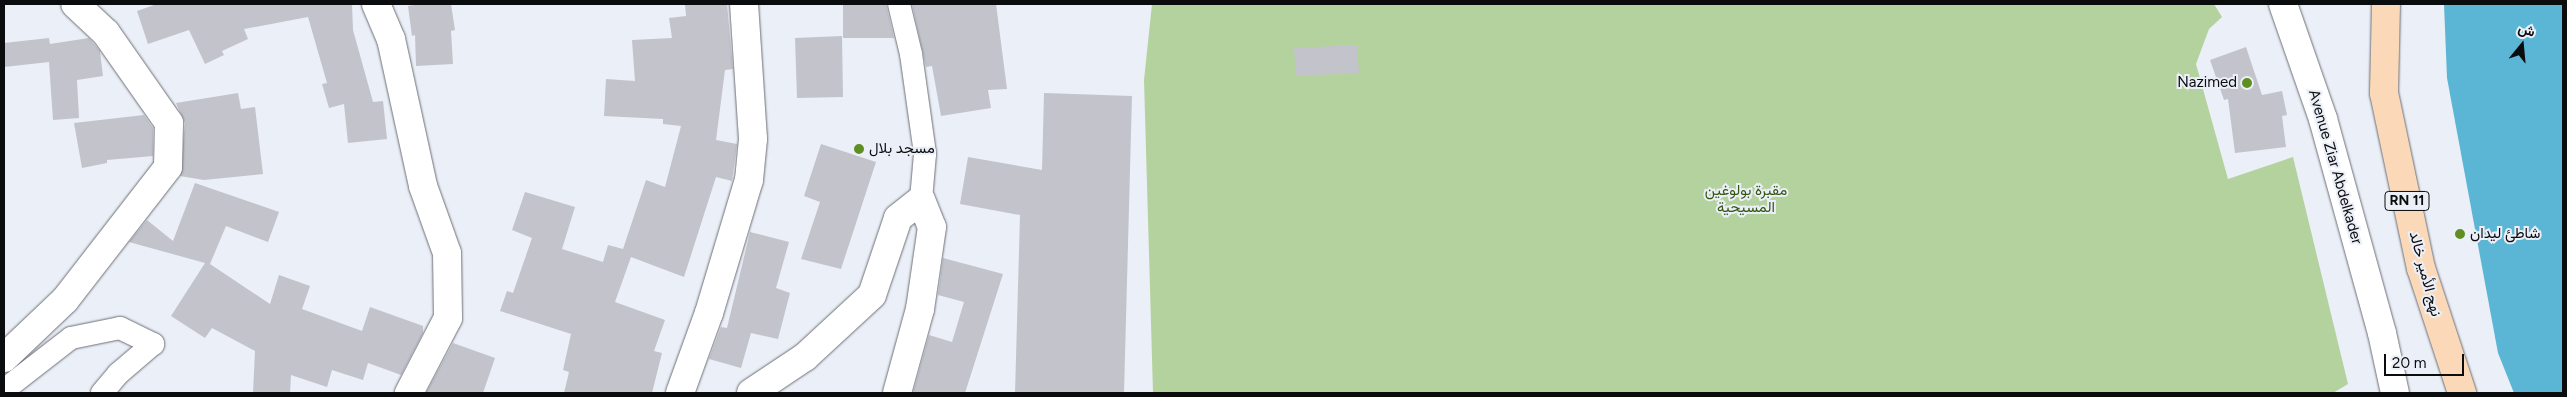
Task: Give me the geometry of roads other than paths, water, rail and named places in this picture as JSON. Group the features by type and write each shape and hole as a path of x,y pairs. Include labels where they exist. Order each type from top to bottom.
{"main road":[{"name":"نهج الأمير خالد","path":"2386,4 2384,93 2421,268 2462,393"}],"street":[{"path":"4,358 65,300 168,166 169,123 106,33 74,4"},
{"path":"376,4 391,40 423,186 447,253 448,318 409,393"},
{"path":"680,393 709,313 749,180 753,139 744,4"},
{"path":"897,393 920,309 932,227 921,200 925,154 911,54 899,4"},
{"name":"Avenue Ziar Abdelkader","path":"2283,4 2323,119 2382,333 2395,393"},
{"path":"751,393 805,357 872,295 898,218 921,200"},
{"path":"4,390 71,338 120,328 153,344 118,374 102,393"}],"water":[{"path":"2444,4 2563,4 2563,393 2514,393 2498,353 2447,78"}],"place":[{"name":"Nazimed","path":"2247,83"},
{"name":"مسجد بلال","path":"859,149"},
{"name":"شاطئ ليدان","path":"2460,234"}],"park label":[{"name":"مقبرة بولوغين المسيحية","path":"1746,198"}]}
